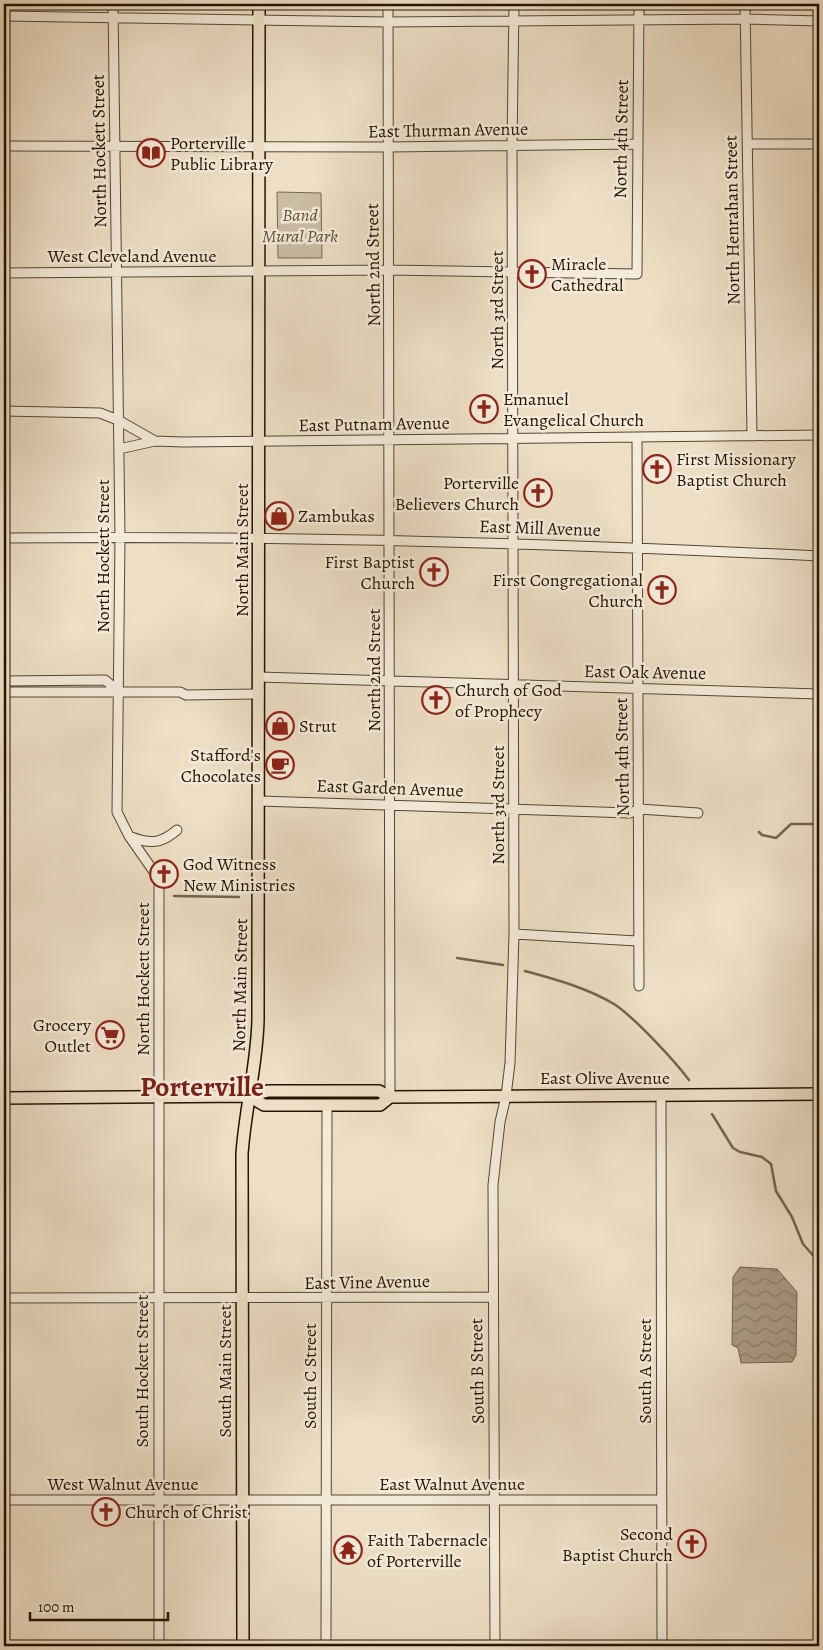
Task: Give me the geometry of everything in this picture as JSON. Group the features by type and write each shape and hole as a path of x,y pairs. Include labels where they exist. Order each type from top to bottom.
{"main road":[{"name":"North Main Street","path":"249,1096 258,1046 259,4"},
{"name":"East Olive Avenue","path":"249,1096 268,1091 379,1091 390,1097 819,1094"},
{"path":"4,1098 249,1096"},
{"name":"East Olive Avenue","path":"249,1096 264,1105 380,1105 390,1097"},
{"name":"South Main Street","path":"243,1646 242,1154 249,1096"}],"street":[{"name":"North Hockett Street","path":"113,4 120,536 117,812 159,879 159,1096"},
{"name":"North 2nd Street","path":"388,4 391,682 390,1097"},
{"name":"North 3rd Street","path":"506,1096 512,1032 514,934 512,145 514,4"},
{"name":"North 4th Street","path":"637,274 639,4"},
{"name":"North Henrahan Street","path":"746,4 752,436"},
{"path":"4,16 388,22 746,19 819,21"},
{"name":"East Thurman Avenue","path":"4,146 388,147 637,144"},
{"path":"747,144 819,144"},
{"name":"West Cleveland Avenue","path":"4,272 390,270 637,274"},
{"path":"4,411 100,412 155,441"},
{"name":"East Putnam Avenue","path":"155,441 390,441 819,435"},
{"name":"North 4th Street","path":"637,437 639,809 637,940 639,986"},
{"path":"119,450 155,441"},
{"name":"East Mill Avenue","path":"4,538 120,536 259,537 638,547 819,556"},
{"name":"East Oak Avenue","path":"259,677 819,694"},
{"path":"4,681 105,680 118,691"},
{"path":"4,692 180,692 186,696 259,694"},
{"name":"East Garden Avenue","path":"259,801 630,812 639,809 698,813"},
{"path":"131,837 155,843 168,838 177,830"},
{"path":"514,934 637,940"},
{"name":"South Hockett Street","path":"159,1096 157,1299 159,1646"},
{"name":"South B Street","path":"495,1646 493,1185 500,1122 506,1096"},
{"name":"South A Street","path":"661,1096 662,1646"},
{"name":"South C Street","path":"326,1646 327,1105"},
{"name":"East Vine Avenue","path":"4,1298 327,1299 492,1297"},
{"name":"East Walnut Avenue","path":"242,1499 662,1500"},
{"name":"West Walnut Avenue","path":"4,1500 159,1501 242,1499"}],"green space":[{"name":"Band Mural Park","path":"277,192 321,193 322,258 278,258"}],"water":[{"path":"740,1267 777,1269 797,1292 796,1355 792,1362 741,1363 738,1348 732,1345 733,1277"}],"waterway":[{"path":"759,832 762,835 776,838 791,824 819,824"},
{"path":"174,896 239,897"},
{"path":"457,958 503,965"},
{"path":"525,971 582,989 614,1004 653,1039 689,1080"},
{"path":"712,1114 733,1148 740,1152 762,1157 771,1164 776,1191 792,1217 803,1244 818,1261"}],"place":[{"name":"Porterville Public Library","path":"151,153"},
{"name":"Miracle Cathedral","path":"532,274"},
{"name":"Emanuel Evangelical Church","path":"484,409"},
{"name":"First Missionary Baptist Church","path":"657,469"},
{"name":"Porterville Believers Church","path":"538,493"},
{"name":"Zambukas","path":"279,516"},
{"name":"First Baptist Church","path":"434,572"},
{"name":"First Congregational Church","path":"662,590"},
{"name":"Church of God of Prophecy","path":"436,700"},
{"name":"Strut","path":"280,726"},
{"name":"Stafford's Chocolates","path":"280,765"},
{"name":"God Witness New Ministries","path":"164,874"},
{"name":"Grocery Outlet","path":"110,1035"},
{"name":"Church of Christ","path":"106,1512"},
{"name":"Second Baptist Church","path":"692,1544"},
{"name":"Faith Tabernacle of Porterville","path":"348,1550"}],"district":[{"name":"Porterville","path":"202,1086"}]}
